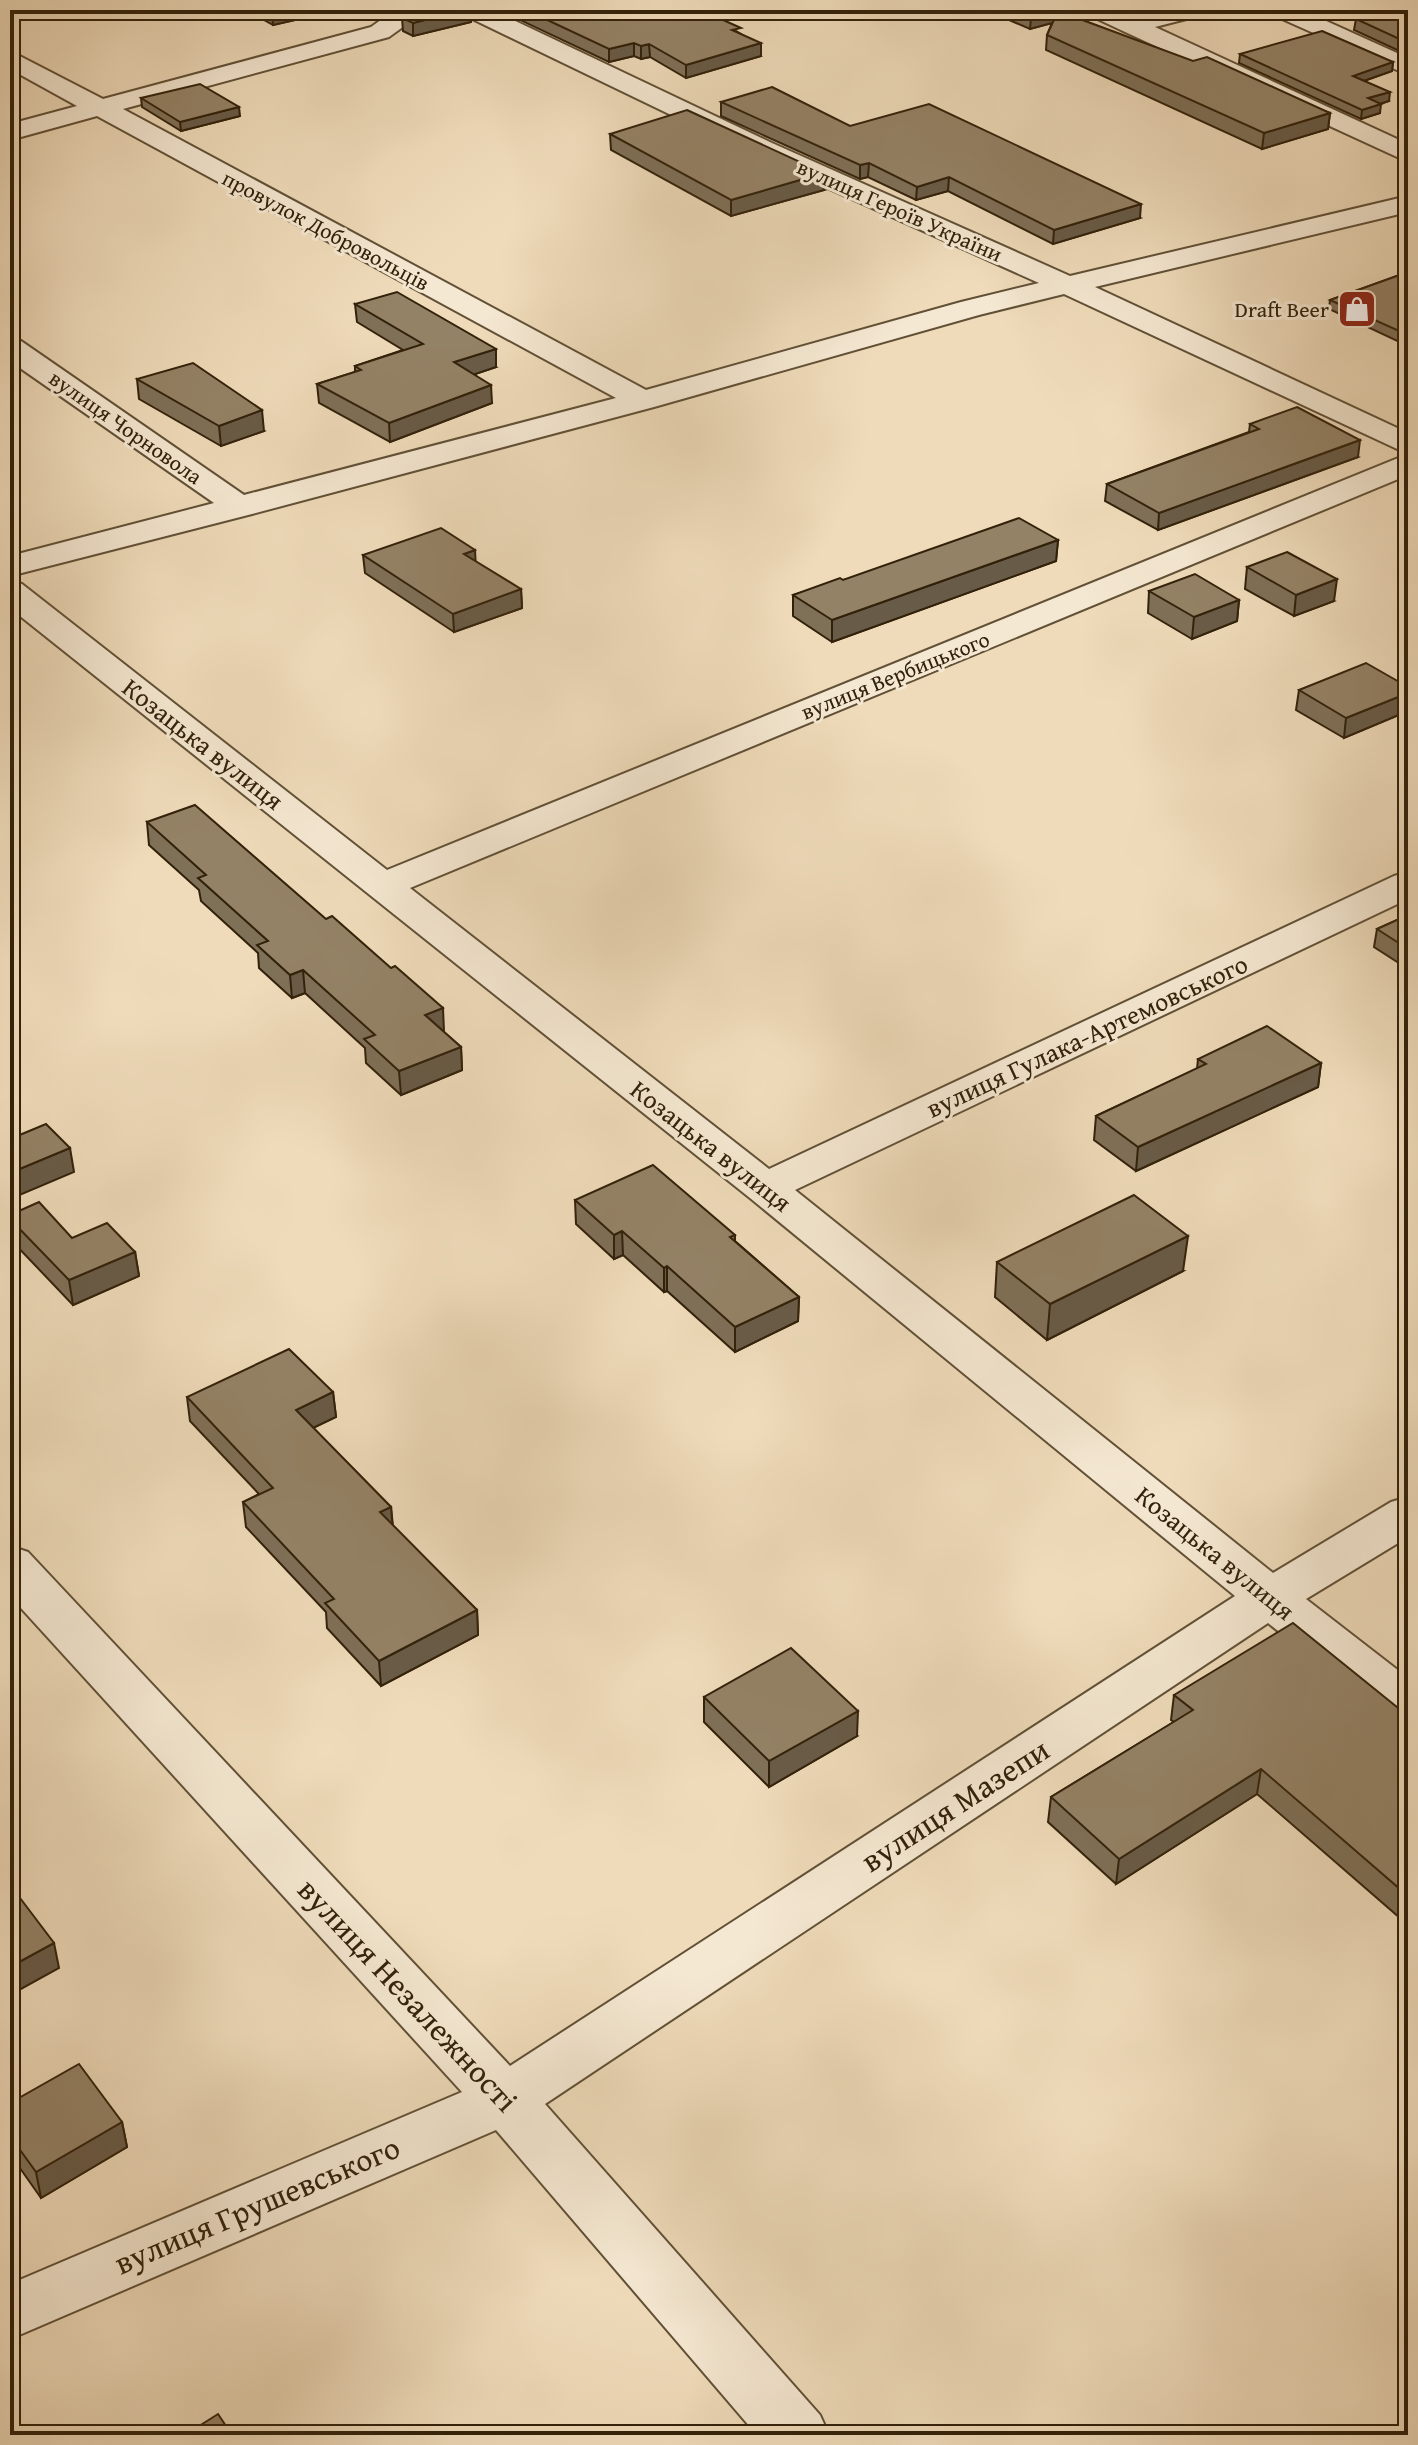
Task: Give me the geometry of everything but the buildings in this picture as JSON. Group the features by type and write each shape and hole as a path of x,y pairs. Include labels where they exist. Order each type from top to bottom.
{"street":[{"path":"10,132 380,32 398,19 427,10"},
{"name":"вулиця Героїв України","path":"473,10 763,149 1067,285 1408,445"},
{"path":"1098,10 1408,154"},
{"path":"1132,26 1193,10"},
{"path":"1282,10 1408,67"},
{"name":"провулок Добровольців","path":"10,59 643,400"},
{"path":"10,566 643,400 956,312 1408,204"},
{"name":"вулиця Чорновола","path":"10,347 241,507"},
{"name":"вулиця Вербицького","path":"382,886 1408,464"},
{"name":"Козацька вулиця","path":"10,591 765,1188 1270,1598 1408,1706"},
{"name":"вулиця Гулака-Артемовського","path":"765,1188 1408,884"},
{"name":"вулиця Мазепи","path":"505,2100 1270,1598 1408,1514"},
{"name":"вулиця Незалежності","path":"10,1564 505,2100 797,2435"},
{"name":"вулиця Грушевського","path":"10,2312 505,2100"}],"place":[{"name":"Draft Beer","path":"1357,309"}]}
